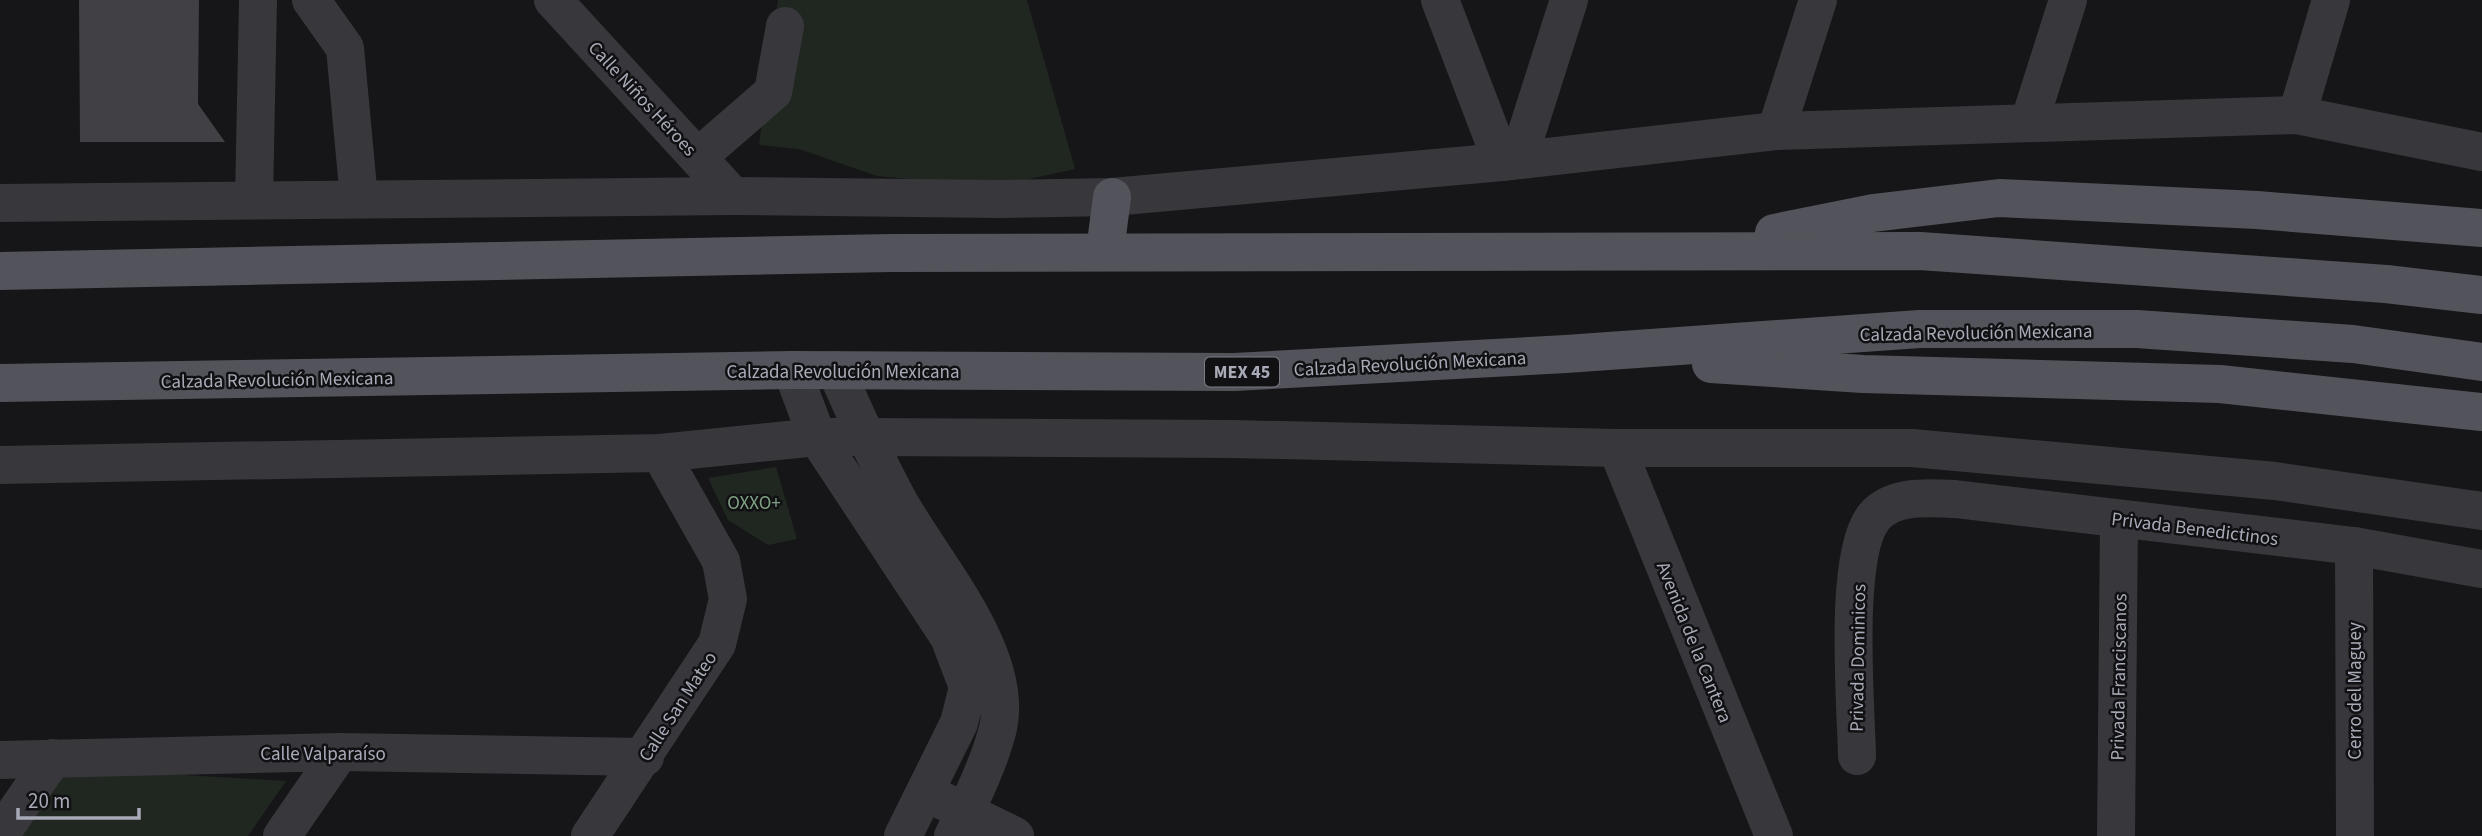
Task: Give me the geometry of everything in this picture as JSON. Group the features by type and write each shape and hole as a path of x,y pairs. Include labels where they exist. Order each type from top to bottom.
{"main road":[{"path":"1105,251 1112,197"},
{"path":"1693,250 1873,213 1998,198 2257,210 2482,228"},
{"path":"0,271 1105,251 1920,251 2386,284 2482,295"},
{"name":"Calzada Revolución Mexicana","path":"0,383 792,370 1234,372 1566,355 1920,330 2137,329 2353,344 2482,362"},
{"path":"1566,355 1863,374 2220,384 2482,412"}],"street":[{"path":"254,200 258,0"},
{"path":"311,0 345,48 359,200"},
{"name":"Calle Niños Héroes","path":"553,0 733,196"},
{"path":"1440,0 1510,161"},
{"path":"1510,161 1569,0"},
{"path":"1776,131 1818,0"},
{"path":"2029,123 2068,0"},
{"path":"2297,115 2331,0"},
{"path":"698,157 773,92 785,26"},
{"path":"0,204 733,196 1112,197 1510,161 1776,131 2297,115 2482,152"},
{"path":"792,370 817,437 983,684"},
{"path":"836,370 865,436 899,502 979,629 983,684 998,727 959,824"},
{"path":"0,465 660,453 817,437 865,436 1233,439 1617,448 1912,448 2275,481 2482,511"},
{"name":"Avenida de la Cantera","path":"1617,448 1774,836"},
{"name":"Calle San Mateo","path":"590,836 718,644 728,599 721,561 660,453"},
{"name":"Privada Benedictinos","path":"1907,498 1955,499 2354,546 2482,569"},
{"name":"Privada Dominicos","path":"1857,756 1854,620 1861,547 1875,516 1907,498"},
{"name":"Privada Franciscanos","path":"2116,836 2119,519"},
{"name":"Cerro del Maguey","path":"2354,546 2355,836"},
{"path":"903,836 959,723 983,684"},
{"path":"282,836 340,752"},
{"name":"Calle Valparaíso","path":"0,760 340,752 645,757"},
{"path":"0,835 53,758"},
{"path":"925,792 959,824 1015,836"}],"green space":[{"path":"778,0 1027,0 1075,169 1011,183 954,183 877,176 799,149 759,145"},
{"name":"OXXO+","path":"776,467 797,539 768,545 728,520 708,478"},
{"path":"66,768 286,781 248,836 20,836"}],"building":[{"path":"79,0 199,0 198,104 225,142 80,142"}]}
